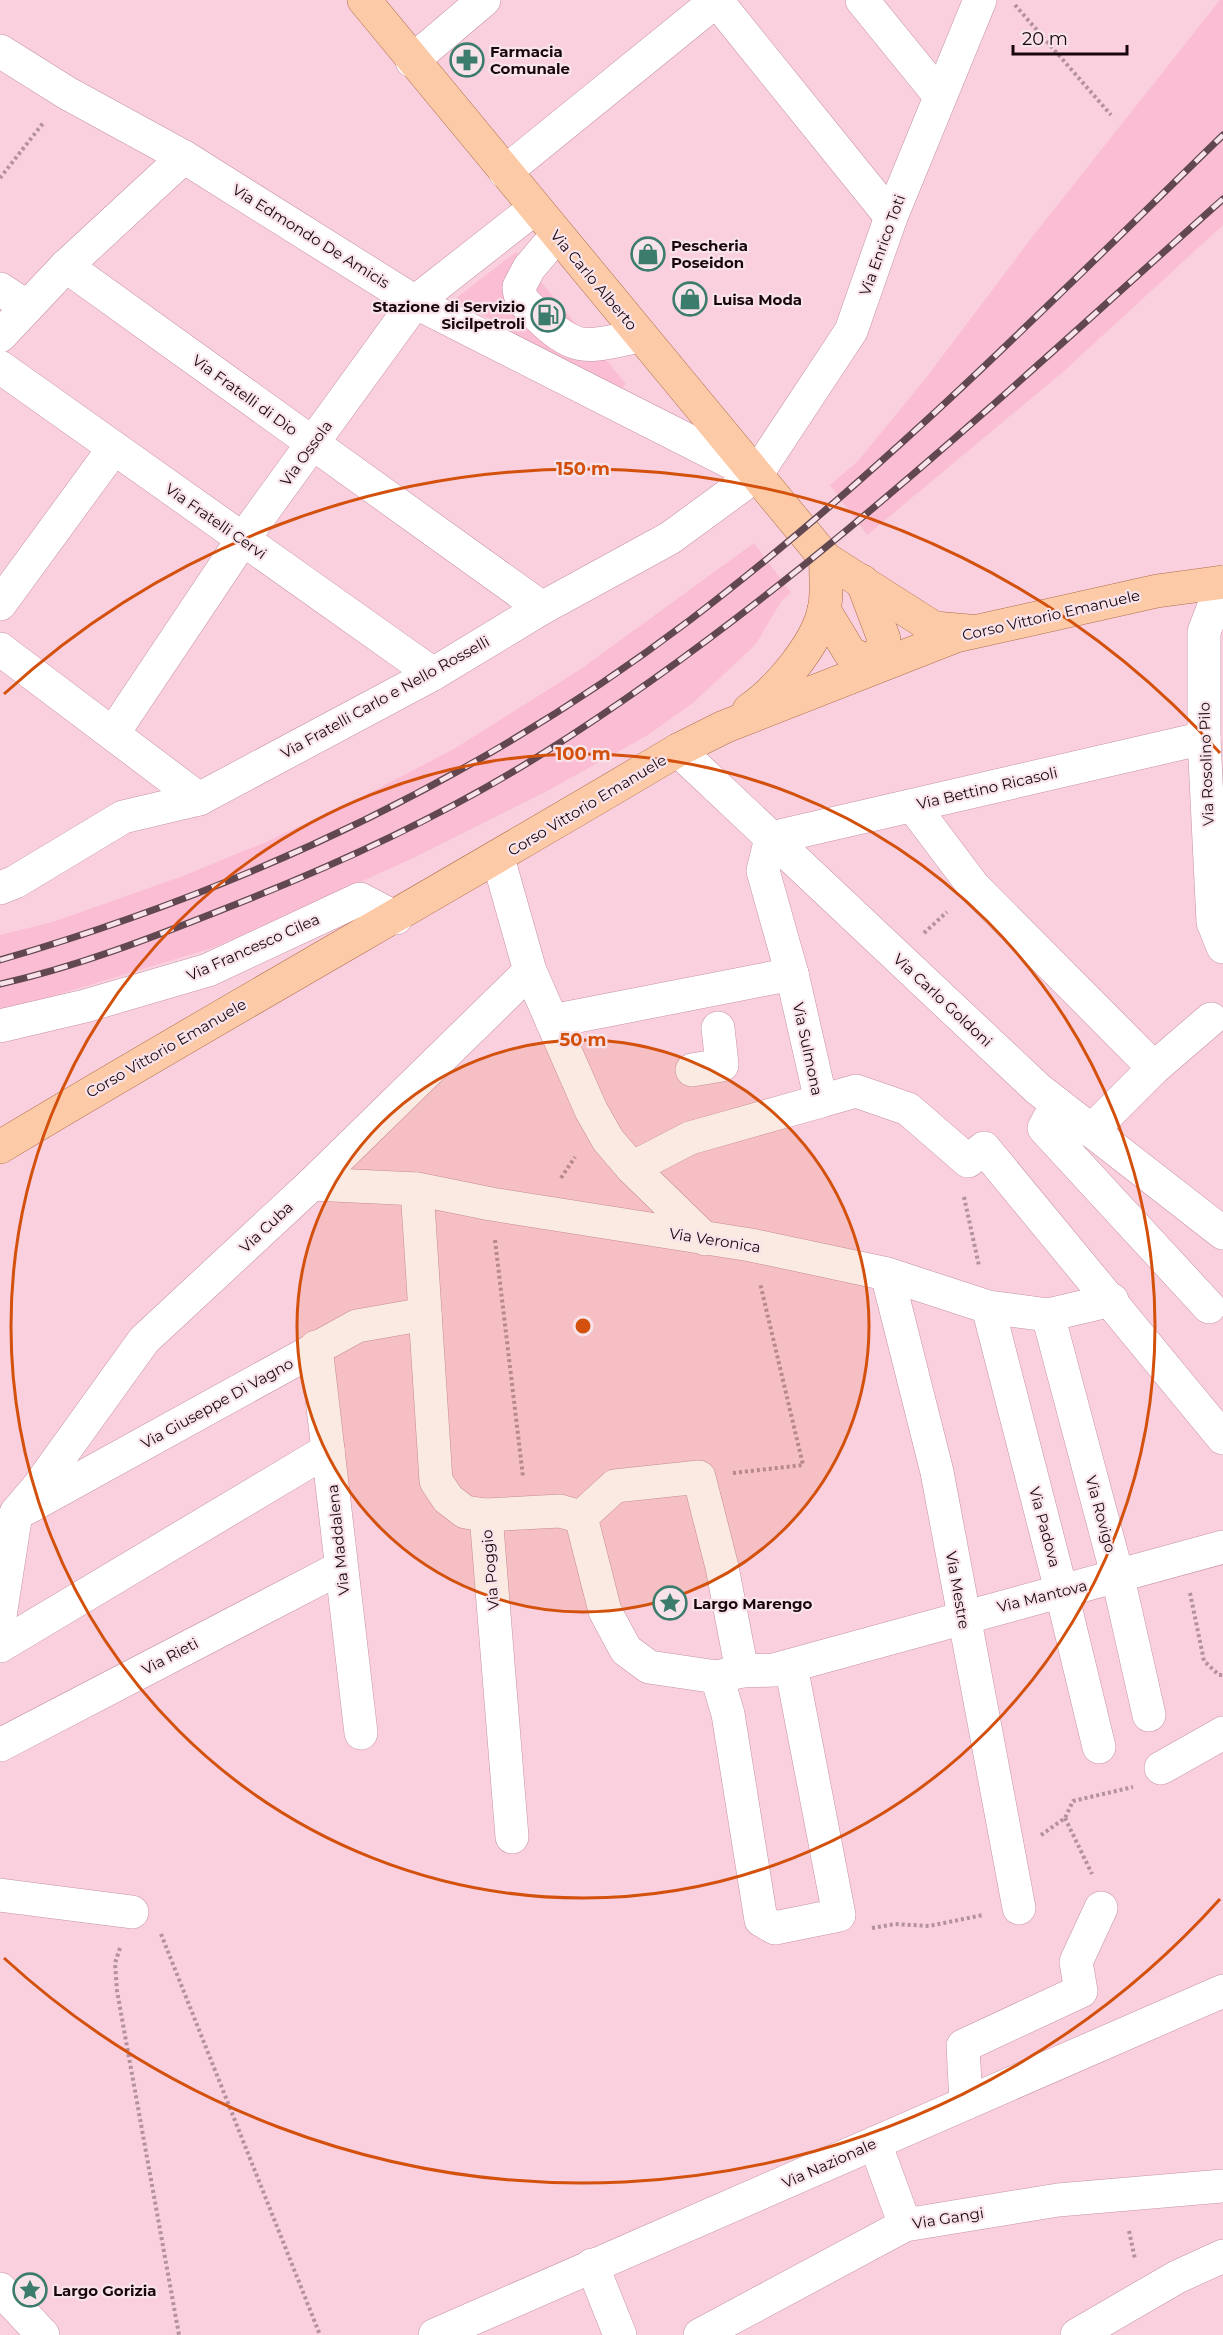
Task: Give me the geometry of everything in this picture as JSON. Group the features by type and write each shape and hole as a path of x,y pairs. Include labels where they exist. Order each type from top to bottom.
{"main road":[{"name":"Via Carlo Alberto","path":"364,0 412,61 826,559 934,628 973,631"},
{"path":"724,727 763,700 811,643 824,610 826,559"},
{"path":"824,610 850,653 877,666 884,639 862,581"},
{"name":"Corso Vittorio Emanuele","path":"0,1147 192,1032 396,918 678,750 724,727 877,666 973,631 1157,591 1223,582"}],"street":[{"path":"412,61 484,0"},
{"path":"505,172 717,0 891,217"},
{"path":"862,0 940,96"},
{"name":"Via Enrico Toti","path":"756,475 851,332 891,217 980,0"},
{"name":"Via Edmondo De Amicis","path":"0,51 67,93 184,157 415,302 756,475"},
{"path":"0,336 66,266 184,157"},
{"name":"Via Ossola","path":"114,732 243,539 415,302 535,208"},
{"path":"557,235 529,268 519,287 522,300 559,336 571,343 593,345 641,336"},
{"name":"Via Fratelli di Dio","path":"66,266 542,608"},
{"path":"0,289 27,308"},
{"name":"Via Fratelli Cervi","path":"0,367 433,674"},
{"path":"0,604 114,448"},
{"name":"Via Fratelli Carlo e Nello Rosselli","path":"0,888 15,882 123,817 199,800 433,674 542,608 670,538 756,475"},
{"name":"Via Rosolino Pilo","path":"1223,582 1204,632 1204,738 1213,922 1223,947"},
{"path":"0,649 114,732 199,800"},
{"name":"Via Bettino Ricasoli","path":"771,838 1204,738"},
{"name":"Via Carlo Goldoni","path":"678,750 898,958 1057,1104 1223,1233"},
{"path":"913,806 974,887 1154,1068"},
{"name":"Via Sulmona","path":"632,1168 690,1138 821,1101 792,974 763,871 771,838"},
{"path":"498,858 530,971 591,1110 608,1140 632,1168 705,1239"},
{"name":"Via Francesco Cilea","path":"0,1026 85,1006 208,970 360,898 396,918"},
{"name":"Via Cuba","path":"8,1518 39,1486 144,1340 312,1184 530,971"},
{"path":"552,1021 715,1011 792,974"},
{"path":"692,1070 722,1065 715,1011"},
{"path":"1091,1131 1154,1068 1219,1023"},
{"path":"821,1101 856,1091 908,1109 968,1161 984,1148 1112,1300 1223,1438"},
{"path":"1057,1104 1044,1128 1209,1307"},
{"name":"Via Veronica","path":"312,1184 417,1189 538,1212 751,1245 887,1274 988,1307 1048,1315 1112,1300"},
{"name":"Via Poggio","path":"417,1189 436,1481 448,1499 465,1512 486,1515 512,1837"},
{"name":"Via Mestre","path":"887,1274 937,1472 1019,1908"},
{"name":"Via Padova","path":"988,1307 1062,1590 1099,1747"},
{"name":"Via Giuseppe Di Vagno","path":"8,1518 70,1486 357,1326 425,1314"},
{"name":"Via Rovigo","path":"1048,1315 1118,1578 1149,1715"},
{"name":"Via Maddalena","path":"316,1347 361,1733"},
{"path":"0,1646 328,1450"},
{"path":"486,1515 560,1511 581,1517 615,1486 699,1477 722,1567 729,1674 728,1714 761,1920 775,1928 839,1915 791,1666"},
{"name":"Via Mantova","path":"581,1517 605,1611 626,1650 649,1667 729,1674 791,1666 1062,1590 1118,1578 1182,1557 1223,1547"},
{"path":"0,1616 8,1518"},
{"name":"Via Rieti","path":"0,1745 340,1568"},
{"path":"1161,1768 1223,1733"},
{"path":"0,1895 132,1912"},
{"path":"966,2103 963,2046 1081,1991 1076,1962 1101,1908"},
{"name":"Via Nazionale","path":"435,2335 1223,1991"},
{"path":"875,2143 905,2225"},
{"name":"Via Gangi","path":"700,2335 905,2225 1058,2200 1223,2186"},
{"path":"1077,2335 1177,2277 1223,2256"},
{"path":"592,2265 620,2335"},
{"path":"0,2289 27,2331"}],"path":[{"path":"1011,0 1111,115"},
{"path":"0,178 67,93"},
{"path":"898,958 974,887"},
{"path":"538,1212 577,1155 608,1140"},
{"path":"968,1161 964,1199 977,1256"},
{"path":"495,1245 527,1514"},
{"path":"699,1477 803,1465 751,1245"},
{"path":"1182,1557 1204,1662 1219,1675 1223,1675"},
{"path":"1008,1850 1026,1846 1065,1818 1072,1801 1142,1785 1158,1777 1161,1768"},
{"path":"1065,1818 1093,1876 1101,1908"},
{"path":"839,1915 858,1930 895,1924 929,1926 1019,1908"},
{"path":"132,1912 115,1963 117,1991 179,2335"},
{"path":"160,1932 320,2335"},
{"path":"1122,2195 1136,2262 1166,2255 1177,2277"}],"shaded area":[{"path":"1220,0 1223,0 1223,225 1064,371 867,535 830,485 858,461 926,378 1033,236"},
{"path":"516,252 626,384 616,393 455,299"},
{"path":"754,543 791,593 782,600 755,645 694,702 648,735 547,791 413,858 248,933 212,948 0,1012 0,935 53,922 183,876 266,842 356,800 454,749 581,669"}],"railway":[{"path":"0,960 183,899 273,862 360,822 446,778 530,729 611,677 690,620 761,564 898,446 1223,135"},
{"path":"0,984 113,951 306,876 466,799 542,754 634,693 809,561 977,418 1223,199"}],"place":[{"name":"Farmacia Comunale","path":"467,60"},
{"name":"Pescheria Poseidon","path":"648,254"},
{"name":"Luisa Moda","path":"690,299"},
{"name":"Stazione di Servizio Sicilpetroli","path":"548,315"},
{"name":"Largo Marengo","path":"670,1603"},
{"name":"Largo Gorizia","path":"30,2290"}]}
